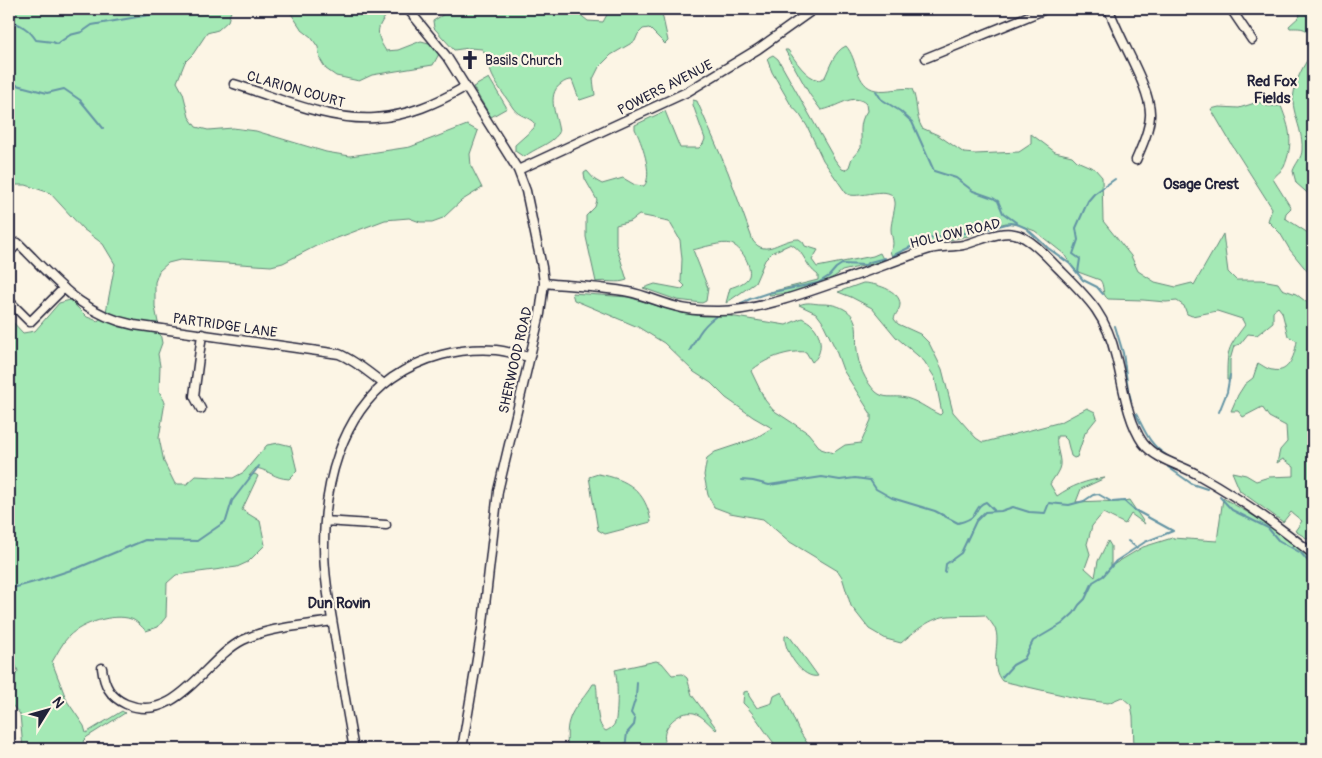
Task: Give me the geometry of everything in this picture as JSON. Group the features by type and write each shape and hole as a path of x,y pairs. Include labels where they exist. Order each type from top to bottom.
{"street":[{"name":"SHERWOOD ROAD","path":"408,9 442,50 518,170 530,208 544,284 540,314 498,491 481,642 462,749"},
{"name":"POWERS AVENUE","path":"518,170 687,92 751,54 814,9"},
{"path":"926,58 1046,9"},
{"path":"1109,9 1149,104 1149,126 1136,160"},
{"path":"1231,9 1252,40"},
{"name":"CLARION COURT","path":"234,84 330,114 354,118 375,118 410,111 439,101 465,87"},
{"name":"HOLLOW ROAD","path":"544,284 625,291 677,307 719,312 770,303 803,294 933,248 961,245 995,234 1016,234 1026,238 1037,248 1084,294 1100,314 1113,342 1129,409 1144,444 1155,454 1200,476 1229,494 1313,554"},
{"name":"PARTRIDGE LANE","path":"9,253 18,243 64,288 87,307 110,319 134,325 339,354 350,358 384,384"},
{"path":"9,301 30,322 64,288"},
{"path":"201,408 194,396 202,334"},
{"path":"354,749 324,565 325,520 334,470 348,431 365,403 384,384 420,362 462,350 497,350 529,358"},
{"path":"325,520 386,525"},
{"path":"102,668 104,682 114,697 133,706 143,708 154,707 173,700 221,656 242,640 269,632 332,621"}],"green space":[{"path":"9,9 234,9 231,11 228,21 218,30 207,33 193,54 185,62 177,82 183,93 189,117 196,127 208,130 233,128 256,131 326,152 350,156 410,147 467,125 478,131 470,154 471,166 482,188 461,201 443,218 432,222 420,222 409,218 385,220 316,246 283,263 271,266 180,260 168,263 159,271 155,282 155,307 162,343 158,354 160,366 159,391 165,402 159,438 164,462 175,484 187,484 196,476 233,478 244,472 267,445 279,443 291,446 297,471 289,479 256,468 249,476 255,474 258,476 242,510 260,521 265,545 248,562 237,567 176,575 167,583 166,617 158,627 146,631 131,619 124,617 107,618 82,627 66,639 52,662 67,701 84,726 86,733 122,711 125,713 87,737 83,741 85,745 82,747 83,749 23,749 20,714 9,702 9,686 18,671 13,659 9,655 9,318 23,333 35,331 59,303 70,300 87,317 98,321 106,312 115,264 103,244 83,229 50,193 26,185 9,186"},
{"path":"288,9 348,9 350,12 362,9 392,9 383,20 378,33 386,51 398,50 421,41 433,44 439,54 433,65 372,75 359,81 336,76 326,69 320,59 318,47 311,37 302,30"},
{"path":"452,9 573,9 588,21 603,22 610,9 661,9 668,41 665,44 649,28 643,29 635,41 611,55 599,67 593,79 595,95 580,100 572,80 561,84 556,89 553,100 559,133 551,141 524,157 515,151 515,145 534,128 535,124 513,108 494,79 482,49 454,50 434,28 433,21"},
{"path":"1299,13 1313,16 1313,42 1305,29 1290,28 1289,26 1300,16"},
{"path":"846,46 864,83 876,90 912,89 918,119 922,128 938,135 964,153 1019,152 1031,144 1031,134 1055,152 1072,156 1077,161 1095,169 1102,177 1103,221 1131,256 1138,271 1155,282 1176,287 1192,283 1194,285 1223,234 1228,272 1236,280 1262,280 1278,283 1282,289 1296,294 1313,307 1313,542 1295,531 1302,521 1291,512 1283,522 1240,491 1232,472 1246,475 1256,481 1269,477 1294,476 1294,467 1283,459 1277,463 1280,450 1287,442 1286,426 1269,417 1262,407 1243,417 1238,411 1231,411 1245,384 1253,378 1258,363 1269,369 1279,370 1284,369 1291,362 1297,341 1288,336 1282,312 1278,307 1273,311 1273,322 1257,335 1248,334 1240,344 1234,346 1230,360 1230,380 1227,380 1229,350 1245,325 1242,319 1217,311 1192,316 1187,314 1184,306 1177,301 1108,299 1104,295 1100,280 1078,272 1064,254 1035,231 1019,225 1006,223 986,228 968,236 908,248 892,257 890,251 893,244 891,229 895,204 893,196 881,192 858,195 846,193 823,160 807,126 791,105 772,72 767,59 773,55 778,59 835,160 845,170 861,148 861,124 867,111 866,104 856,99 821,110 810,95 785,50 788,50 809,76 819,80 825,77 835,55"},
{"path":"1313,52 1313,198 1296,183 1293,171 1301,156 1302,145 1293,102 1295,86 1301,71"},
{"path":"489,78 507,108 491,117 473,87"},
{"path":"693,100 697,101 728,172 753,241 758,246 768,248 799,239 805,246 818,250 812,260 817,267 880,253 884,261 842,271 818,284 790,293 769,295 770,292 818,280 818,275 810,267 800,251 791,244 773,252 765,260 755,283 726,303 730,288 741,284 748,278 749,267 745,257 735,246 727,243 718,244 693,250 708,288 706,301 702,303 677,300 643,288 655,284 682,289 685,286 681,282 682,259 680,240 669,221 639,215 631,221 616,225 616,245 627,280 596,282 586,237 586,216 595,207 597,200 585,179 584,173 587,171 595,180 602,184 623,178 635,185 644,186 647,181 647,166 635,125 665,111 680,148 699,148 705,139"},
{"path":"1258,102 1267,106 1281,106 1287,122 1290,136 1289,151 1284,167 1273,179 1291,208 1286,213 1285,218 1308,233 1313,233 1313,278 1290,250 1280,233 1268,221 1272,208 1211,109 1219,107 1239,108"},
{"path":"863,283 886,288 899,299 899,308 894,319 898,324 920,334 929,343 942,369 953,412 976,438 982,442 1061,422 1087,408 1095,412 1097,418 1085,433 1077,457 1071,456 1067,440 1063,436 1057,436 1060,466 1050,484 1057,496 1080,484 1105,478 1081,489 1076,502 1118,502 1129,500 1145,524 1131,514 1125,524 1103,513 1092,526 1087,544 1090,554 1085,568 1095,577 1098,561 1108,541 1111,546 1111,566 1143,547 1172,538 1217,541 1223,498 1264,522 1313,560 1313,749 1134,749 1131,705 1122,697 1108,703 1080,699 1002,681 998,675 995,663 996,631 985,615 949,616 936,619 911,634 901,643 886,639 869,629 851,606 842,577 838,571 790,542 763,519 730,513 714,507 708,495 704,475 707,458 715,452 754,439 772,428 726,398 711,383 694,372 664,343 638,327 574,300 572,293 628,297 675,311 729,316 786,325 802,318 807,321 818,333 820,339 820,349 812,362 806,352 792,352 769,359 751,371 765,400 773,410 808,433 821,449 833,453 845,445 861,443 871,420 871,414 843,370 822,321 816,313 799,305 810,303 833,305 849,313 855,322 858,356 861,367 865,378 876,392 885,396 906,398 940,415 942,413 935,378 924,361 896,337 872,308 838,292"},
{"path":"598,474 618,479 634,488 645,502 651,522 605,534 598,530 589,477"},
{"path":"788,635 818,676 806,673 795,663 785,642 785,636"},
{"path":"656,661 662,663 672,675 682,674 687,678 692,695 716,730 700,716 688,713 677,717 668,725 664,736 665,741 657,749 567,749 568,728 571,716 593,684 596,684 597,690 598,717 602,728 606,731 613,726 616,719 617,688 615,670"},
{"path":"748,691 757,708 772,703 774,696 782,692 798,729 811,749 779,749 743,703 744,692"}],"waterway":[{"path":"9,20 31,33 36,40 57,44 70,35 82,32 92,25 154,14 159,9"},
{"path":"9,83 47,93 64,89 80,100 103,128"},
{"path":"876,91 881,99 900,111 912,122 934,171 956,178 973,191 998,201 1003,213 1017,223"},
{"path":"1308,164 1313,164"},
{"path":"1078,272 1080,259 1073,254 1078,240 1076,228 1088,201 1094,194 1115,179"},
{"path":"892,256 927,239 984,230 1010,223 1017,224 1026,228 1048,248 1070,264 1083,280 1097,287 1103,294"},
{"path":"733,307 768,293 818,283 842,264 865,265 885,258"},
{"path":"690,350 702,329 720,314"},
{"path":"1115,326 1123,353 1131,400"},
{"path":"1219,412 1227,392 1230,375"},
{"path":"1136,414 1151,442 1166,455"},
{"path":"9,589 80,567 145,540 197,541 226,521 232,501 259,466"},
{"path":"1168,467 1192,484 1207,489"},
{"path":"742,480 769,485 822,477 840,480 855,478 870,480 876,489 892,498 935,511 958,523 973,516 983,503 986,502 994,510"},
{"path":"945,572 946,564 961,553 976,521 985,512 1001,511 1013,507 1029,512 1045,513 1049,503 1069,505 1084,501 1098,494 1112,502 1124,501 1133,509 1173,531"},
{"path":"1220,497 1232,510 1268,528 1278,540 1301,553 1313,567"},
{"path":"1002,677 1013,665 1024,659 1033,641 1062,624 1074,613 1085,599 1093,582 1103,576 1116,561 1145,542 1173,531"},
{"path":"1128,541 1136,547"},
{"path":"625,749 627,733 634,725 635,719 631,713 636,697 637,683"}],"place":[{"name":"Basils Church","path":"470,60"}],"district":[{"name":"Red Fox Fields","path":"1272,90"},
{"name":"Osage Crest","path":"1201,184"},
{"name":"Dun Rovin","path":"339,603"}]}
